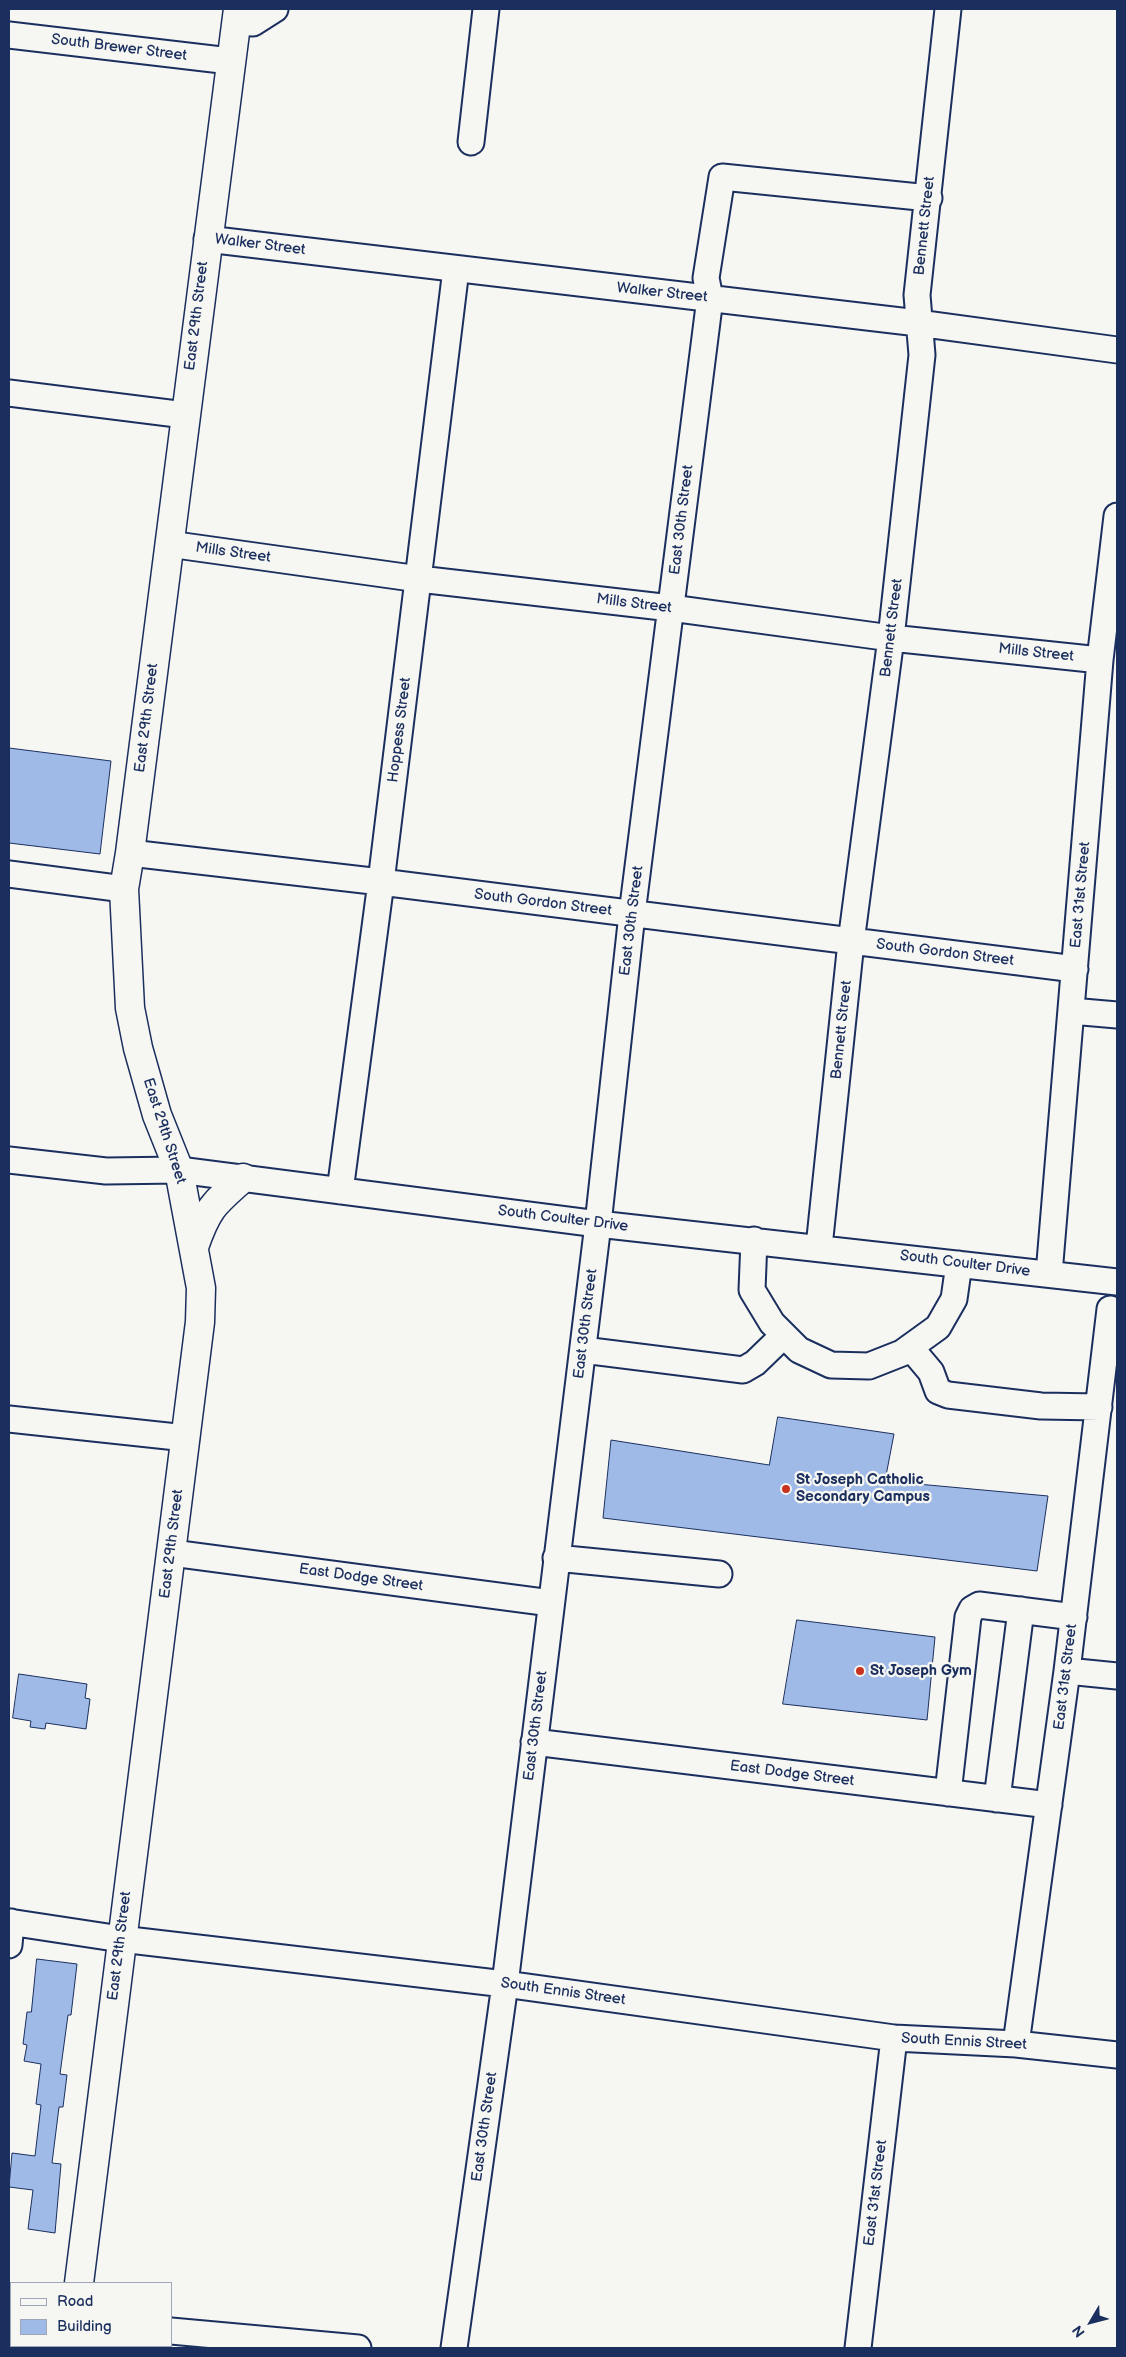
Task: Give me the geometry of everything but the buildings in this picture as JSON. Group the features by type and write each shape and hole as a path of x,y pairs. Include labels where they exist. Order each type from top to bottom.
{"main road":[{"name":"East 29th Street","path":"79,2282 200,1322 201,1288 178,1170 157,1115 136,1040 130,1008 124,889 237,15"},
{"path":"194,1247 203,1220 210,1208 243,1178"}],"street":[{"path":"237,15 253,23 275,9"},
{"path":"471,142 485,9"},
{"name":"Bennett Street","path":"820,1247 851,942 891,638 922,355 917,295 948,9"},
{"name":"South Brewer Street","path":"9,35 230,61"},
{"name":"East 30th Street","path":"454,2348 505,1984 598,1224 632,914 710,298 706,278 722,177 928,198"},
{"name":"Walker Street","path":"207,239 918,322 1117,350"},
{"name":"Hoppess Street","path":"340,1191 381,882 456,269"},
{"path":"9,393 185,415"},
{"name":"East 31st Street","path":"1049,1274 1100,660 1117,516"},
{"name":"Mills Street","path":"169,544 419,579 671,608 891,638 1100,660"},
{"name":"South Gordon Street","path":"130,853 381,882 1075,969"},
{"path":"9,874 124,889"},
{"path":"1071,1011 1117,1015"},
{"name":"South Coulter Drive","path":"9,1160 106,1171 178,1170 598,1224 820,1247 1117,1282"},
{"path":"754,1240 752,1290 772,1323 799,1350 832,1365 869,1366 902,1353 938,1327 954,1299 959,1264"},
{"name":"East 31st Street","path":"1016,2044 1068,1671 1110,1309"},
{"path":"583,1350 743,1370 755,1362 784,1335"},
{"path":"910,1347 932,1372 938,1391 948,1395 1041,1406 1098,1407"},
{"path":"9,1419 186,1438"},
{"name":"East Dodge Street","path":"172,1553 551,1604"},
{"path":"556,1558 719,1574"},
{"path":"948,1793 968,1617 972,1609 979,1605 1074,1616"},
{"path":"996,1799 1021,1610"},
{"path":"1068,1671 1117,1676"},
{"name":"East Dodge Street","path":"534,1742 1049,1806"},
{"name":"South Ennis Street","path":"10,1930 121,1939 505,1984 894,2038 1016,2044 1117,2055"},
{"name":"East 31st Street","path":"858,2348 894,2038"},
{"path":"172,2331 358,2348"}],"place":[{"name":"St Joseph Catholic Secondary Campus","path":"786,1489"},
{"name":"St Joseph Gym","path":"860,1671"}]}
